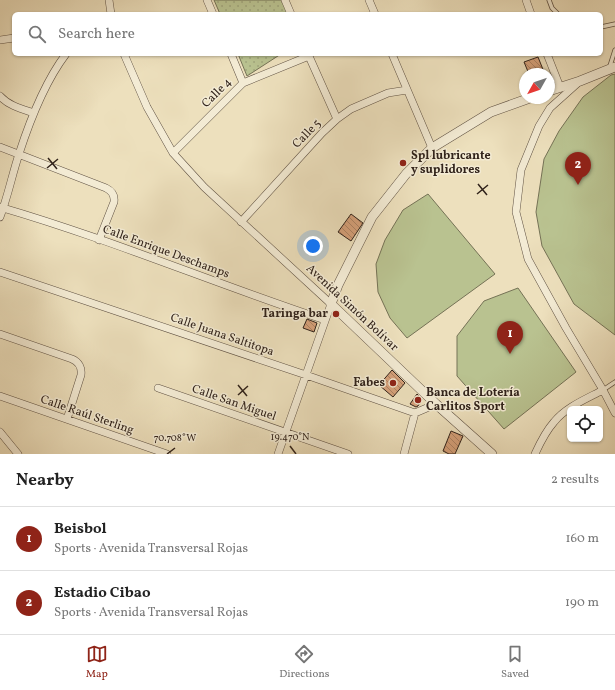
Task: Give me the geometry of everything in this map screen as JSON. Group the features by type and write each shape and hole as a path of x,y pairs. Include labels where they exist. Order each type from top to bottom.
{"street":[{"path":"109,0 112,12"},
{"path":"207,0 212,12"},
{"path":"285,0 290,12"},
{"path":"369,0 374,12"},
{"path":"526,0 531,12"},
{"path":"0,40 12,38"},
{"path":"0,217 19,154 42,93 57,66 64,56"},
{"name":"Avenida Simón Bolívar","path":"125,56 147,107 173,153 204,187 331,304 436,404 492,454"},
{"path":"232,56 243,83"},
{"name":"Calle 4","path":"173,153 243,83 307,56"},
{"path":"309,56 337,119"},
{"path":"393,56 432,148"},
{"path":"548,56 560,87"},
{"path":"555,89 580,81 612,68"},
{"path":"580,81 550,108 539,126 521,170 516,212 528,259 615,413"},
{"name":"Calle 5","path":"241,222 337,119 351,109 388,93 407,90"},
{"path":"0,96 13,106 34,113"},
{"path":"278,454 338,285 372,217 406,174 432,148 491,112 519,102"},
{"path":"0,147 111,191 115,198 99,240"},
{"name":"Calle Enrique Deschamps","path":"2,207 325,320"},
{"name":"Calle Juana Saltitopa","path":"0,272 415,413"},
{"path":"0,334 76,361 82,371 67,419"},
{"name":"Calle San Miguel","path":"158,388 348,454"},
{"path":"535,454 545,434 554,422 570,407 603,390"},
{"name":"Calle Raúl Sterling","path":"0,396 167,454"},
{"path":"404,454 415,413 436,404"},
{"path":"0,432 18,454"},
{"path":"323,454 326,446"}],"lane":[{"path":"549,0 552,8 556,12"},
{"path":"603,27 615,24"},
{"path":"612,68 615,50"},
{"path":"603,390 615,382"}],"green space":[{"path":"214,0 283,0 288,12 219,12"},
{"path":"239,56 278,56 247,76"},
{"path":"615,74 615,335 574,304 542,246 536,212 544,159 559,131 583,97 611,75"},
{"path":"428,194 495,274 407,338 390,318 378,292 376,264 385,240 403,210"},
{"path":"518,288 576,372 504,429 457,376 457,336 484,301"}],"building":[{"path":"538,57 542,68 526,68 524,62"},
{"path":"351,214 363,223 351,241 338,232"},
{"path":"307,319 317,323 314,332 303,328"},
{"name":"Fabes","path":"392,370 405,383 393,397 379,385"},
{"name":"Banca de Lotería Carlitos Sport","path":"417,394 422,399 416,407 410,404"},
{"path":"451,431 463,436 455,454 449,454 443,451"}],"place":[{"name":"Spl lubricante y suplidores","path":"403,163"},
{"name":"Estadio Cibao","path":"578,185"},
{"name":"Taringa bar","path":"336,314"},
{"name":"Beisbol","path":"510,354"},
{"name":"Fabes","path":"393,383"},
{"name":"Banca de Lotería Carlitos Sport","path":"418,400"}]}
